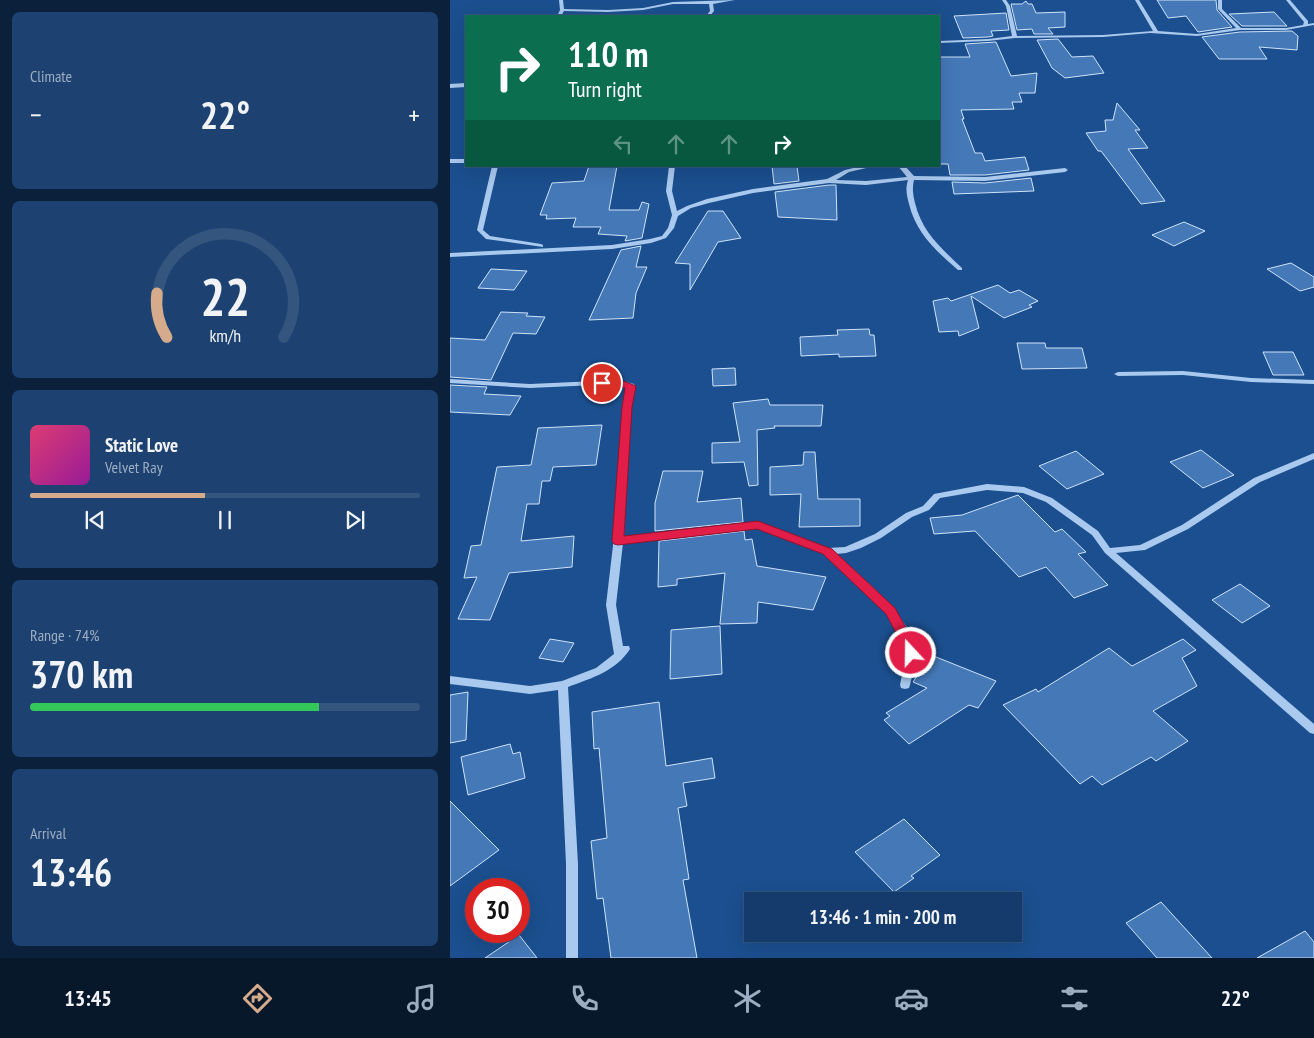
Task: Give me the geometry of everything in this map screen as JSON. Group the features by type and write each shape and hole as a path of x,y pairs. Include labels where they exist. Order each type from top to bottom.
{"street":[{"path":"560,15 562,10 561,0"},
{"path":"562,10 608,11 643,9 673,3 733,0"},
{"path":"1004,0 1008,6 1015,37"},
{"path":"1137,0 1156,32"},
{"path":"1220,0 1220,9 1240,29"},
{"path":"1288,0 1306,22 1305,26"},
{"path":"709,15 712,11 711,2"},
{"path":"940,42 1015,37 1103,36 1156,32 1197,35 1240,29 1286,29 1314,24"},
{"path":"450,86 465,85"},
{"path":"450,161 465,160"},
{"path":"495,167 480,230 488,238 569,249"},
{"path":"450,256 612,247 652,241 664,237 671,228 675,215 669,191 672,167"},
{"path":"829,181 847,171 867,167"},
{"path":"902,167 912,178"},
{"path":"675,215 690,207 753,191 829,181 866,183 912,178 985,178 1065,170"},
{"path":"912,178 908,188 914,217 922,231 937,248 960,269"},
{"path":"1118,374 1183,373 1251,380 1314,382"},
{"path":"450,381 530,386 618,382 631,386 627,407 618,541 610,605 619,656 625,649 620,656 600,671 563,685 530,690 450,680"},
{"path":"1108,551 1142,548 1185,526 1256,480 1314,456"},
{"path":"827,551 858,546 878,536 909,515 926,508 937,496 987,486 1024,490 1049,500 1095,533 1108,551 1314,730"},
{"path":"618,541 758,525 827,551 878,598 897,620 911,653 905,685"},
{"path":"563,685 572,864 572,958"}],"building":[{"path":"1157,0 1216,0 1217,10 1232,27 1198,32 1186,16 1168,18"},
{"path":"1026,1 1028,4 1032,4 1036,13 1065,12 1065,27 1048,28 1053,34 1034,34 1032,29 1017,30 1011,4 1022,4"},
{"path":"1274,12 1287,26 1242,26 1229,14"},
{"path":"1006,13 1009,30 991,31 993,36 988,37 963,38 954,16"},
{"path":"1292,31 1298,36 1297,50 1259,47 1267,59 1219,59 1202,37 1240,32"},
{"path":"1058,39 1072,57 1093,56 1104,73 1065,78 1052,68 1037,40"},
{"path":"996,42 1011,76 1037,73 1035,93 1019,93 1022,102 1012,102 1014,109 961,110 964,119 962,119 975,153 982,153 985,161 1025,157 1029,170 985,175 950,175 948,164 940,164 940,57 970,57 965,44"},
{"path":"1117,103 1140,130 1135,130 1148,148 1128,149 1165,201 1141,204 1101,151 1098,151 1086,133 1106,131 1105,120 1113,120"},
{"path":"589,167 617,167 609,210 639,210 642,202 649,204 642,238 625,241 627,236 598,234 601,227 573,227 576,218 546,219 547,215 540,215 552,183 584,181"},
{"path":"772,167 797,167 799,181 774,184"},
{"path":"1031,178 1034,191 954,194 952,182 985,183"},
{"path":"836,185 837,220 778,217 775,192"},
{"path":"708,211 723,211 741,238 718,242 690,290 690,264 675,263"},
{"path":"1184,222 1205,231 1174,246 1152,235"},
{"path":"641,246 636,267 647,267 636,293 633,318 589,320 621,250"},
{"path":"1291,263 1314,277 1314,287 1300,291 1267,269"},
{"path":"491,269 527,271 514,290 478,288"},
{"path":"998,285 1010,293 1019,290 1038,301 1029,305 1032,307 1004,318 971,296 979,328 959,336 958,331 939,332 933,301 948,298 951,301"},
{"path":"501,312 528,313 526,316 545,317 536,334 513,333 491,380 450,377 450,338 485,340"},
{"path":"869,329 870,335 874,335 876,356 839,357 839,354 801,356 800,337 838,335 837,330"},
{"path":"1017,343 1045,343 1046,348 1082,348 1087,368 1022,369"},
{"path":"1263,352 1293,352 1304,375 1273,375"},
{"path":"735,368 736,385 713,386 712,369"},
{"path":"450,385 487,387 484,394 521,396 510,415 450,412"},
{"path":"768,399 770,405 823,405 821,426 774,426 775,428 757,430 758,485 749,486 744,462 712,463 712,443 740,442 733,403"},
{"path":"602,425 596,465 553,467 550,481 542,481 539,504 527,504 521,541 574,536 572,567 509,573 490,620 458,619 477,577 464,578 471,546 481,545 497,467 531,465 538,428"},
{"path":"1201,450 1234,475 1203,488 1170,462"},
{"path":"1076,451 1104,474 1067,489 1039,466"},
{"path":"804,452 815,452 818,499 860,499 860,526 799,527 801,494 770,495 770,467 803,465"},
{"path":"663,471 703,471 697,502 741,498 743,522 655,531 655,503"},
{"path":"1018,495 1055,532 1062,529 1086,552 1078,554 1108,585 1074,598 1046,567 1019,577 975,531 934,534 930,518 962,515"},
{"path":"744,531 745,540 752,539 757,566 826,577 813,610 758,602 757,623 720,624 725,573 677,579 677,585 658,587 659,541"},
{"path":"1240,584 1270,606 1242,623 1212,600"},
{"path":"720,626 722,674 670,679 671,630"},
{"path":"550,639 574,643 563,662 539,658"},
{"path":"1183,639 1196,650 1182,658 1197,686 1153,711 1188,741 1156,761 1151,757 1102,785 1092,776 1080,784 1003,705 1036,689 1038,692 1109,648 1132,666"},
{"path":"931,655 996,681 978,708 969,705 909,744 884,720 890,716 886,713 927,688 913,682"},
{"path":"468,692 466,740 450,743 450,695"},
{"path":"659,702 666,766 712,758 715,778 683,783 687,806 678,808 689,879 683,880 697,958 611,958 603,898 597,899 591,841 607,838 599,748 594,749 592,712"},
{"path":"510,744 513,754 520,752 525,778 468,795 461,757"},
{"path":"450,801 499,850 450,886"},
{"path":"904,819 940,855 911,876 914,878 894,892 855,852"},
{"path":"1161,902 1212,958 1157,958 1126,923"},
{"path":"1305,931 1314,942 1314,958 1257,958"},
{"path":"507,943 525,943 537,958 485,958"}],"route":[{"path":"602,383 618,382 631,386 627,407 618,541 758,525 827,551 891,611 897,620 911,653"}]}
